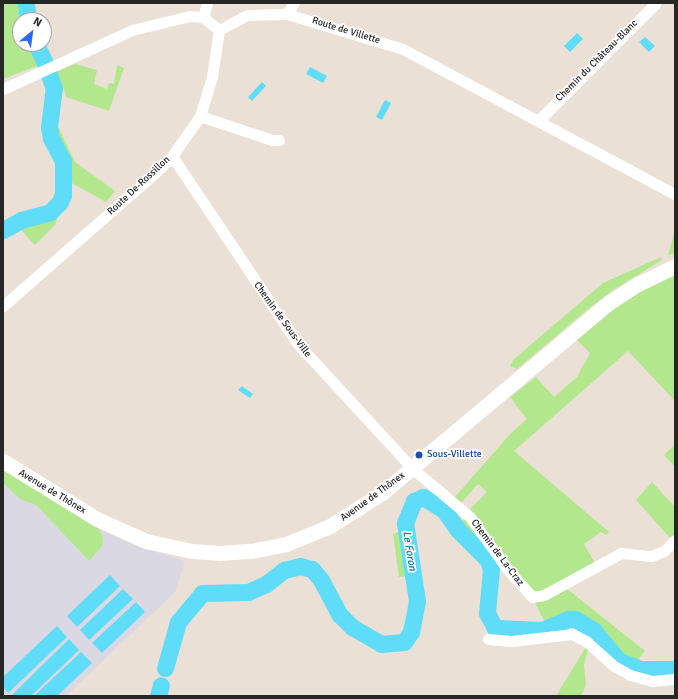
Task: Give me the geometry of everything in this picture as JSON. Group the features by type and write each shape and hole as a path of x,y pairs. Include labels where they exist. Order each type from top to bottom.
{"main road":[{"name":"Avenue de Thônex","path":"3,462 67,501 123,532 178,549 219,553 269,548 316,533 364,506 412,468 610,302 638,284 675,266"}],"street":[{"path":"204,17 207,3"},
{"path":"287,14 294,3"},
{"name":"Chemin du Château-Blanc","path":"539,120 656,3"},
{"name":"Route de Villette","path":"219,30 247,15 287,14 403,49 539,120 675,194"},
{"path":"3,89 132,30 190,16 204,17 219,30"},
{"name":"Route De-Rossillon","path":"3,306 148,180 172,156 200,116 212,77 219,30"},
{"path":"200,116 272,140 279,140"},
{"name":"Chemin de Sous-Ville","path":"172,156 297,344 412,468"},
{"name":"Chemin de La-Craz","path":"412,468 470,517 508,570 532,597 544,596 621,553 651,556 664,551 675,540"},
{"path":"488,639 511,641 572,634 582,638 614,666 630,675 652,680 675,679"}],"shaded area":[{"path":"3,483 20,499 36,505 89,561 103,537 98,528 134,545 185,561 176,591 66,696 3,696"}],"green space":[{"path":"3,3 34,3 32,12 12,12 12,52 38,52 45,63 3,79"},
{"path":"75,64 97,70 94,84 107,89 109,83 114,84 117,65 124,68 109,111 66,97 64,89 57,91 54,73"},
{"path":"56,122 75,162 115,191 106,202 70,182 55,225 35,245 21,230 3,235 3,223 44,220 60,179 46,125"},
{"path":"675,230 675,253 668,255"},
{"path":"661,257 662,260 613,290 588,309 517,369 510,366 514,359 603,283"},
{"path":"675,274 675,401 628,351 514,451 609,532 606,535 601,532 584,544 595,563 537,593 529,590 470,509 487,492 478,484 461,503 454,498 511,433 527,419 510,397 536,377 554,397 577,377 590,353 576,339 617,306 652,284"},
{"path":"673,446 675,448 675,467 664,455"},
{"path":"3,467 98,528 103,537 102,546 89,561 36,505 20,499 3,483"},
{"path":"652,482 675,507 675,535 670,538 636,500"},
{"path":"467,517 495,557 491,560 458,524"},
{"path":"405,530 414,575 399,577 393,534"},
{"path":"566,588 645,651 635,664 617,655 595,624 586,618 568,614 546,624 534,601"},
{"path":"586,647 588,650 584,664 586,685 581,696 556,696"}],"water":[{"path":"577,33 583,39 570,52 564,46"},
{"path":"645,37 655,46 649,52 639,42"},
{"path":"310,67 327,76 323,83 306,74"},
{"path":"262,82 266,86 252,101 248,97"},
{"path":"385,100 391,103 382,120 376,117"},
{"path":"242,386 253,394 250,398 238,390"},
{"path":"110,575 120,586 77,627 67,616"},
{"path":"123,589 133,599 89,640 80,630"},
{"path":"136,602 145,612 102,653 92,643"},
{"path":"57,626 67,637 8,693 3,687 3,677"},
{"path":"69,639 79,650 31,696 11,696"},
{"path":"81,652 92,663 57,696 34,696"}],"waterway":[{"path":"26,3 27,12"},
{"path":"3,230 21,220 50,212 60,202 63,195 63,161 51,138 49,127 54,89 40,52"},
{"name":"Le Foron","path":"165,668 178,622 202,593 248,592 266,584 284,570 300,566 312,569 321,580 340,615 352,627 381,644 404,642 411,632 417,601 405,523 414,501 423,497 444,510 458,530 488,560 491,569 487,613 495,628 542,630 568,619 575,619 593,630 619,661 641,669 675,669"},
{"name":"Le Foron","path":"158,696 161,685"}],"place":[{"name":"Sous-Villette","path":"419,455"}]}
